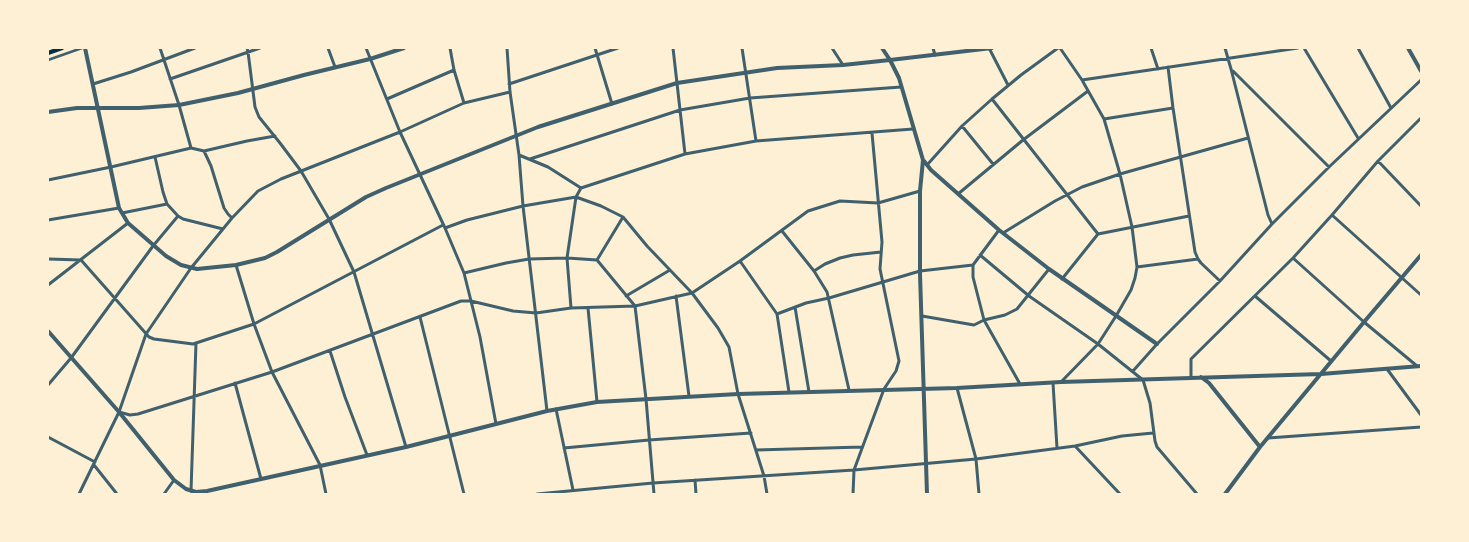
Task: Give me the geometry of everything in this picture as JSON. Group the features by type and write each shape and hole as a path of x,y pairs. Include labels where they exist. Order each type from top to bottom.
{"main road":[{"path":"48,53 62,48"}],"street":[{"path":"48,60 84,48 119,208 128,223 153,246 174,262 191,268 207,268 254,262 277,252 370,195 538,126 677,83 745,72 789,67 890,60 990,48 1008,85"},
{"path":"160,48 191,148"},
{"path":"93,84 195,48"},
{"path":"247,48 256,112 265,126 301,171 329,220 354,272 406,447"},
{"path":"170,79 260,48"},
{"path":"328,48 335,67"},
{"path":"366,48 400,132 444,226 464,273 472,301 496,424"},
{"path":"48,112 98,107 145,108 179,106 370,59 404,48"},
{"path":"450,48 454,70 464,103"},
{"path":"507,48 509,84 519,155 523,206 547,411"},
{"path":"595,48 612,104"},
{"path":"509,84 618,48"},
{"path":"673,48 685,154"},
{"path":"742,48 756,141"},
{"path":"832,48 843,64"},
{"path":"882,48 897,73 923,160 927,165 999,230 1049,269 1157,344"},
{"path":"933,48 935,55"},
{"path":"927,165 962,126 992,99 1008,85 1059,48 1082,80 1104,119 1120,174 1132,227 1137,267 1131,290 1098,344 1061,382"},
{"path":"1151,48 1158,69"},
{"path":"1225,48 1268,215 1272,224"},
{"path":"1082,80 1298,48"},
{"path":"1304,48 1358,138"},
{"path":"1358,48 1391,108"},
{"path":"1408,48 1421,71"},
{"path":"1168,68 1195,252 1198,259 1220,281"},
{"path":"1231,69 1329,167"},
{"path":"387,99 454,70"},
{"path":"1133,371 1157,344 1220,281 1272,224 1358,138 1421,80"},
{"path":"530,159 680,110 750,98 901,87"},
{"path":"958,194 993,164 1088,91"},
{"path":"79,494 120,412 146,334 191,268 222,229 258,191 281,179 400,132 464,103 510,92"},
{"path":"992,99 1098,234"},
{"path":"1104,119 1173,108"},
{"path":"1191,377 1191,359 1293,258 1378,161 1421,118"},
{"path":"962,126 993,164"},
{"path":"571,308 567,258 576,197 581,188 685,154 756,141 913,129"},
{"path":"853,494 854,470 884,389 896,371 899,361 880,269 882,242 872,133"},
{"path":"48,180 191,148 204,150 247,140 274,136"},
{"path":"1003,233 1066,194 1090,184 1120,174 1248,138"},
{"path":"204,150 211,166 224,208 232,218"},
{"path":"519,155 548,167 581,188"},
{"path":"156,157 167,204 178,216 183,219 222,229"},
{"path":"923,160 920,190 920,271 927,494"},
{"path":"1378,161 1421,206"},
{"path":"120,412 130,415 138,414 272,372 461,301 472,301 513,311 536,312 571,308 635,306 692,293 740,261 808,212 840,202 878,203 920,190"},
{"path":"48,259 81,260 146,334 154,339 196,343 254,324 444,226 523,206 576,197 601,206 623,217 647,246 692,293 718,328 729,347 738,394 764,476 767,494"},
{"path":"122,213 167,204"},
{"path":"48,220 119,208"},
{"path":"1332,215 1421,295"},
{"path":"48,385 71,358 153,246 178,216"},
{"path":"1062,279 1098,234 1189,216"},
{"path":"597,260 623,217"},
{"path":"48,285 128,223"},
{"path":"999,230 973,265 973,277 984,320 1020,384"},
{"path":"782,231 814,272 827,292 849,390"},
{"path":"814,272 825,264 840,258 881,252"},
{"path":"1225,494 1260,447 1421,255"},
{"path":"980,256 1029,296 1098,344 1143,380 1150,403 1157,447 1197,494"},
{"path":"464,273 529,259 567,258 597,260 635,306 646,399 654,494"},
{"path":"1293,258 1364,322 1419,366"},
{"path":"1137,267 1198,259"},
{"path":"740,261 777,314 789,392"},
{"path":"236,265 254,324 272,372 320,465 326,494"},
{"path":"777,314 806,303 829,298 920,271 973,265"},
{"path":"922,316 974,325 984,320 1005,315 1017,309 1029,296 1049,269"},
{"path":"626,296 670,270"},
{"path":"676,296 690,396"},
{"path":"1255,296 1331,361"},
{"path":"795,307 809,392"},
{"path":"588,308 597,402"},
{"path":"420,317 464,494"},
{"path":"48,331 120,412 174,480 193,493 406,447 547,411 597,402 789,392 957,388 1191,377 1321,374 1419,366"},
{"path":"193,493 196,343"},
{"path":"330,351 345,397 367,455"},
{"path":"1387,369 1421,415"},
{"path":"1201,377 1208,383 1260,447"},
{"path":"236,383 261,479"},
{"path":"1053,383 1057,448"},
{"path":"957,388 976,459 980,494"},
{"path":"556,409 573,490"},
{"path":"1268,438 1421,427"},
{"path":"564,448 751,433"},
{"path":"537,494 653,483 854,470 976,459 1076,446 1122,436 1154,433"},
{"path":"48,437 94,464 117,494"},
{"path":"1076,446 1120,494"},
{"path":"756,450 862,447"},
{"path":"164,494 174,480"},
{"path":"695,480 696,494"}]}
